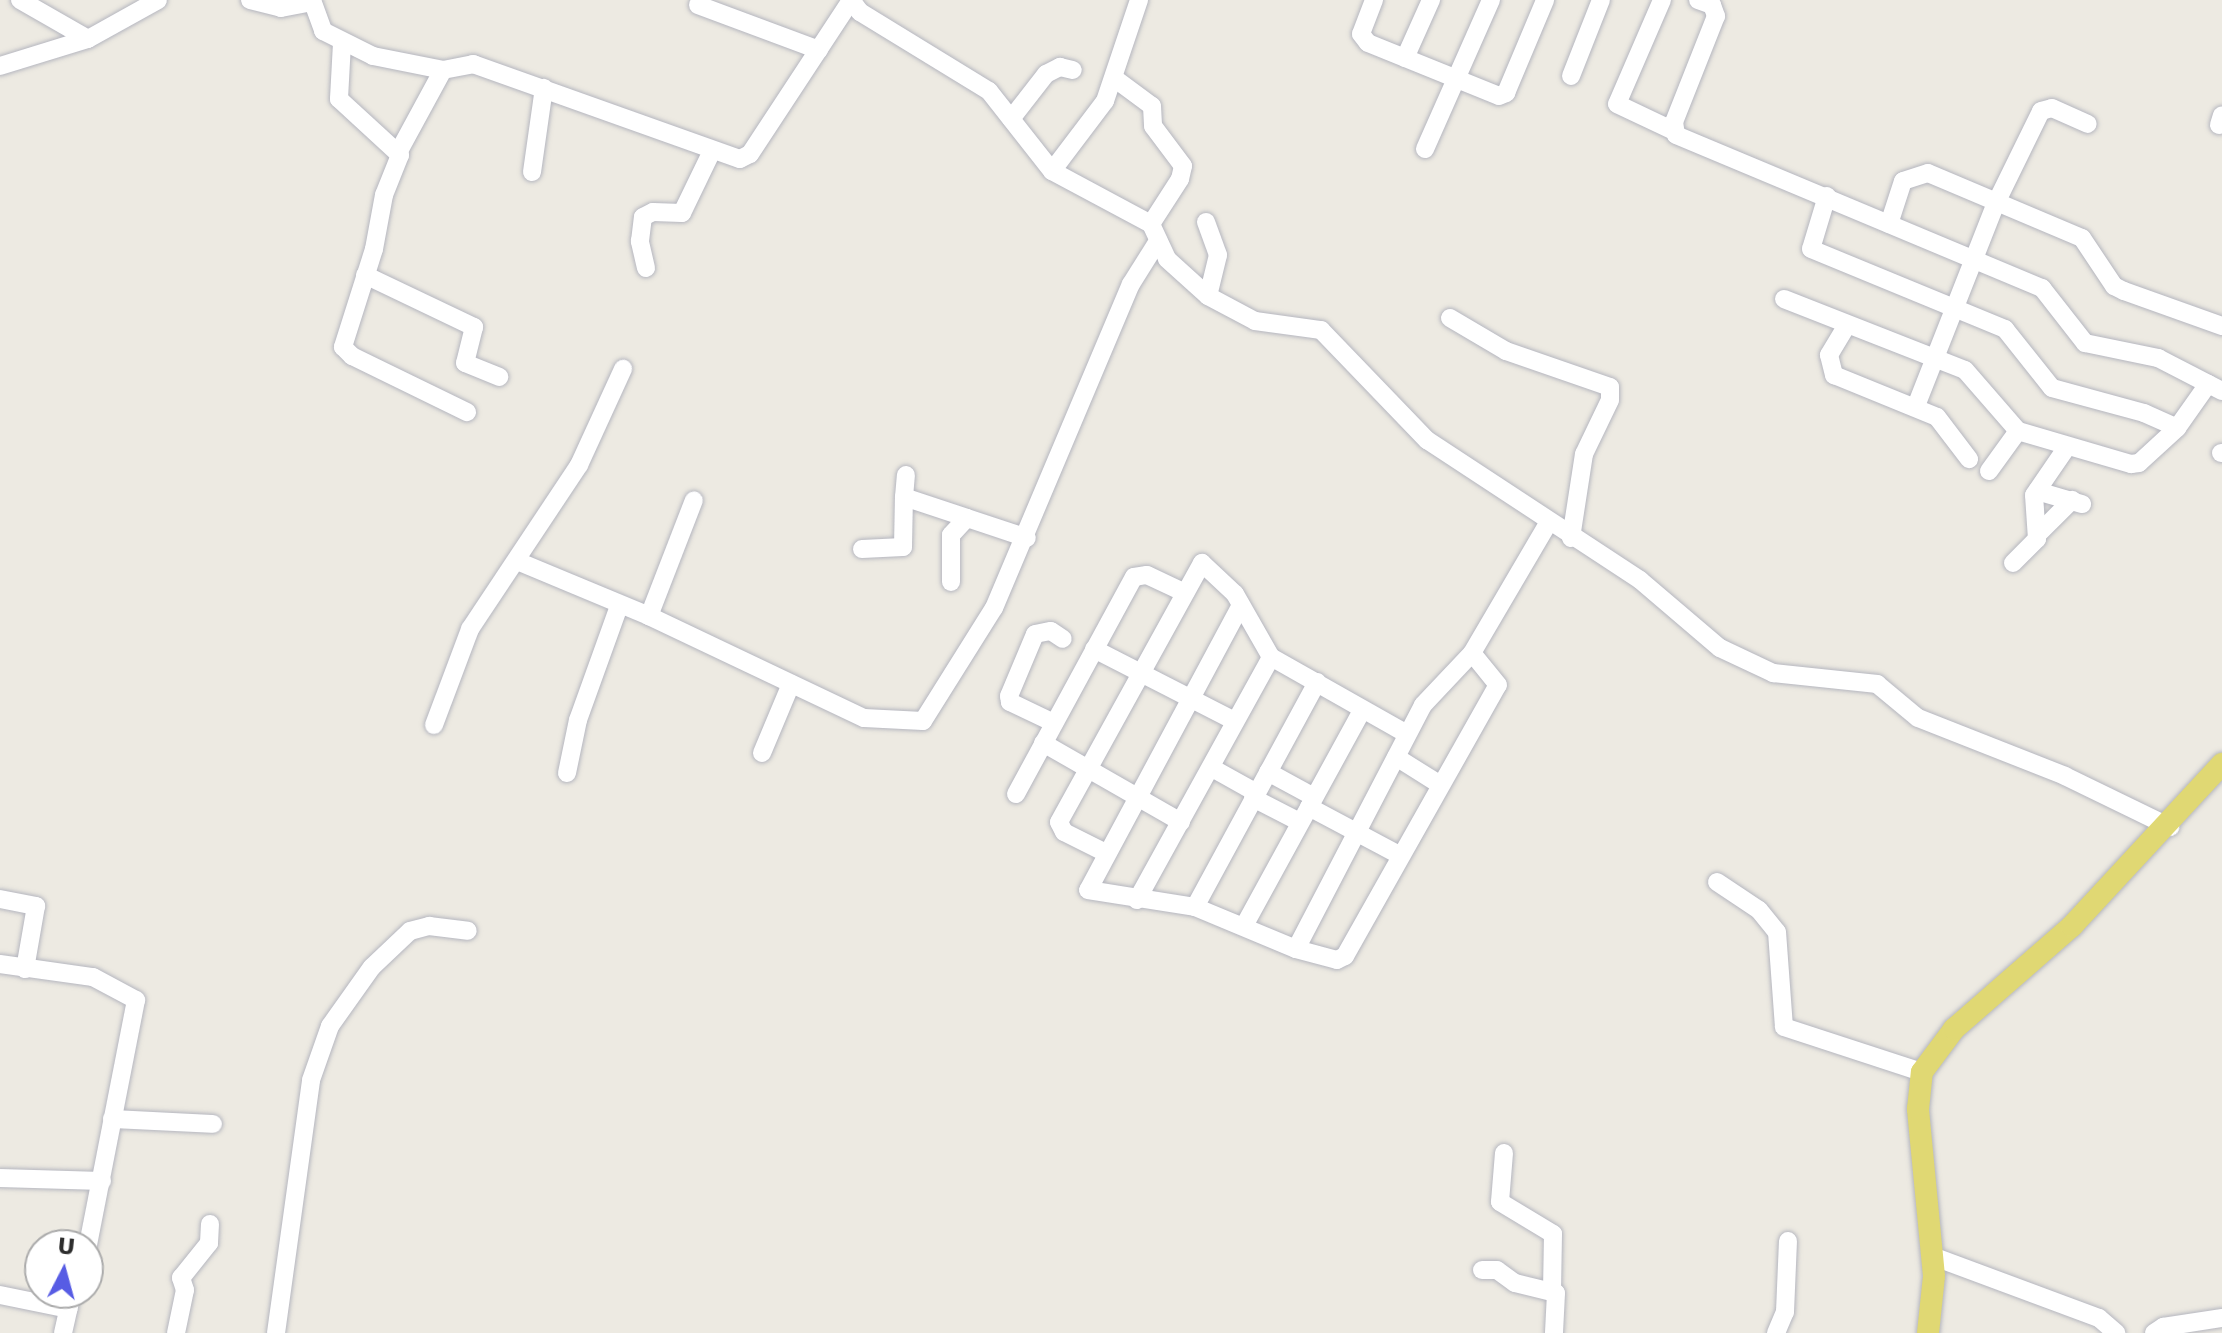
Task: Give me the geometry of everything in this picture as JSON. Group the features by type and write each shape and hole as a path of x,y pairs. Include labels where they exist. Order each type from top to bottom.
{"main road":[{"path":"1928,1333 1932,1256 1918,1109 1922,1072 1954,1029 2072,926 2170,827 2222,764"}],"street":[{"path":"20,0 88,39"},
{"path":"0,66 88,39 158,0"},
{"path":"250,0 281,8 312,1 317,24 342,43 373,56 443,70 473,64 737,158 750,154 851,0 860,12 970,75 1011,119 1052,171 1155,232 1167,259 1208,296 1255,321 1321,330 1427,440 1543,530 1571,538 1640,580 1740,660 1798,679 1877,684 1927,723 2065,776 2170,827"},
{"path":"1052,171 1105,101 1139,0"},
{"path":"1374,0 1364,39 1489,95 1506,93 1545,0"},
{"path":"1405,58 1431,0"},
{"path":"1425,149 1459,80 1491,0"},
{"path":"1571,76 1601,0"},
{"path":"1662,0 1617,104 2042,288 2085,343 2158,358 2215,388 2139,463 2067,447 2018,431 1972,374 1784,299"},
{"path":"1672,130 1716,16 1712,5 1698,0"},
{"path":"698,5 819,50"},
{"path":"342,43 336,89 341,104 399,151"},
{"path":"1011,119 1046,74 1060,67 1073,70"},
{"path":"443,70 399,151 344,349 467,412"},
{"path":"517,561 649,616 864,718 923,721 994,608 1027,538 1131,284 1180,179 1183,166 1153,126 1152,106 1114,78"},
{"path":"532,172 544,88"},
{"path":"1916,406 1996,203 2041,111 2052,108 2088,124"},
{"path":"646,268 640,241 643,217 649,212 682,213 712,151"},
{"path":"1889,224 1903,181 1921,173 2082,238 2114,286 2222,326"},
{"path":"1827,196 1811,249 2014,336 2052,388 2144,413 2177,428"},
{"path":"1206,222 1218,255 1208,296"},
{"path":"365,275 474,327 465,363 499,377"},
{"path":"1450,318 1506,351 1610,387 1610,400 1584,454 1571,538"},
{"path":"1847,325 1829,355 1834,375 1916,406 1948,426 1969,459"},
{"path":"434,725 470,629 494,588 517,561 579,465 623,369"},
{"path":"1989,471 2018,431"},
{"path":"2039,533 2037,491 2067,447"},
{"path":"862,549 903,547 906,475"},
{"path":"2013,563 2039,533 2077,502 2037,491"},
{"path":"904,497 1027,538"},
{"path":"649,616 694,500"},
{"path":"951,582 951,535 967,518"},
{"path":"1296,949 1407,734 1432,694 1474,651 1543,530"},
{"path":"1106,853 1058,826 1198,566 1206,563 1241,605 1271,657 1317,682 1361,712 1407,734"},
{"path":"1016,794 1134,577 1147,575 1185,593"},
{"path":"1241,605 1190,694 1088,890 1195,907 1296,949 1342,959 1498,685 1474,651"},
{"path":"567,773 578,720 619,606"},
{"path":"1054,723 1010,702 1009,696 1035,634 1051,631 1063,639"},
{"path":"1094,649 1190,694 1235,721"},
{"path":"1137,900 1271,657"},
{"path":"1195,907 1317,682"},
{"path":"762,753 791,684"},
{"path":"1244,926 1361,712"},
{"path":"1043,743 1181,822"},
{"path":"1396,757 1439,784"},
{"path":"1212,768 1254,795 1307,808 1401,856"},
{"path":"1268,772 1307,808"},
{"path":"1717,882 1759,910 1777,932 1784,1027 1922,1072"},
{"path":"0,899 36,906 25,969"},
{"path":"276,1333 311,1080 330,1026 372,967 410,931 429,926 468,931"},
{"path":"0,964 93,977 136,1000 92,1229"},
{"path":"112,1119 213,1124"},
{"path":"1504,1153 1500,1202 1553,1234 1552,1289 1558,1300 1554,1333"},
{"path":"0,1178 102,1181"},
{"path":"176,1333 185,1290 181,1278 209,1243 210,1224"},
{"path":"1776,1333 1785,1312 1788,1241"},
{"path":"1932,1256 2099,1318 2116,1333"},
{"path":"1482,1270 1552,1289"},
{"path":"0,1295 24,1297"},
{"path":"63,1333 69,1309"},
{"path":"2154,1333 2163,1327 2222,1318"}]}
